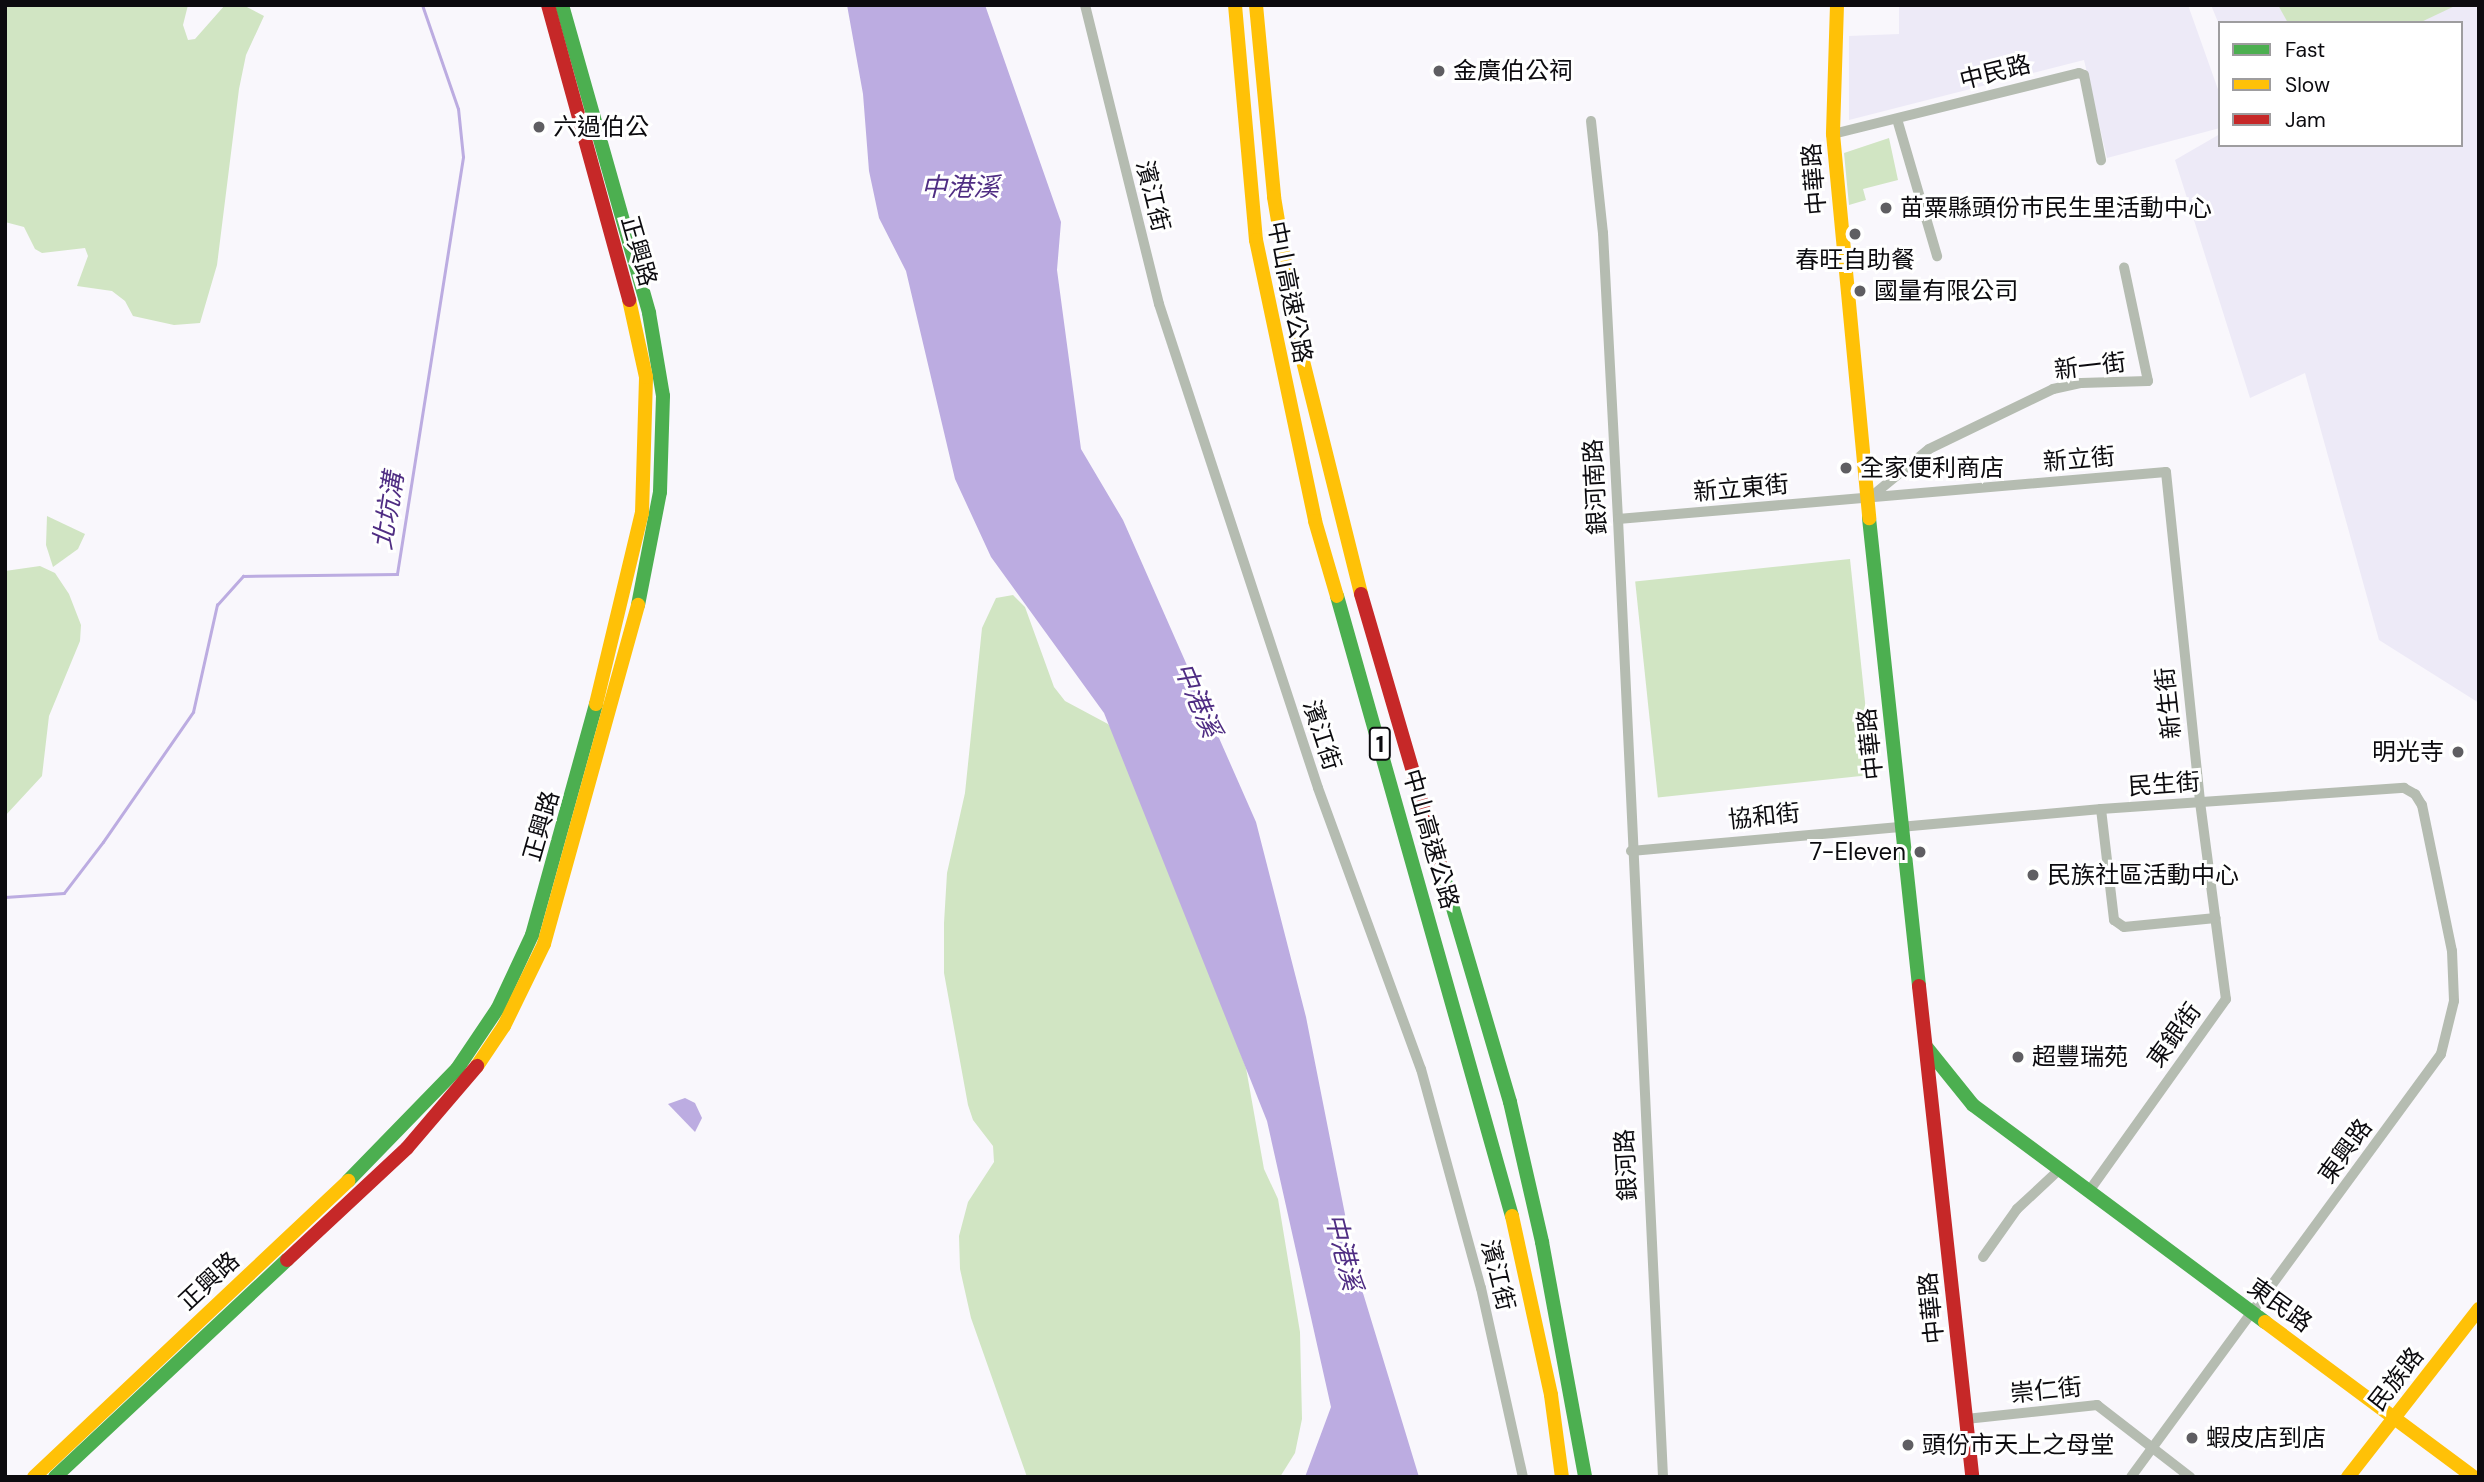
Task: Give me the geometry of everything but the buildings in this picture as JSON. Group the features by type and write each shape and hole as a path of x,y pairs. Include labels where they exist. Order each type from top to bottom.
{"main road":[{"name":"正興路","path":"34,1477 406,1126 457,1069 498,1008 533,935 620,616 642,513 647,435 646,377 635,321 548,5"},
{"name":"正興路","path":"55,1477 407,1148 477,1066 504,1026 544,944 648,569 660,492 663,396 649,313 628,229 562,5"},
{"name":"中山高速公路","path":"1235,5 1247,174 1256,240 1315,521 1502,1170 1551,1395 1562,1477"},
{"name":"中山高速公路","path":"1256,5 1274,197 1298,341 1379,659 1510,1102 1542,1242 1585,1477"},
{"name":"中華路","path":"1837,5 1833,134 1867,500 1972,1477"},
{"name":"東民路","path":"1925,1044 1947,1078 1973,1105 2090,1190 2252,1314 2396,1416 2474,1477"},
{"name":"民族路","path":"2348,1477 2479,1309"}],"street":[{"name":"濱江街","path":"1085,5 1158,304 1318,788 1420,1069 1480,1288 1522,1477"},
{"name":"中民路","path":"1833,134 2079,73 2084,75 2101,160"},
{"path":"1898,119 1937,256"},
{"name":"銀河南路","path":"1591,121 1602,233 1619,519 1631,850"},
{"name":"新一街","path":"1867,500 1929,449 2036,396 2081,383 2148,381 2124,267"},
{"name":"新立街","path":"1867,500 2166,472 2179,600"},
{"name":"新立東街","path":"1619,519 1867,500"},
{"name":"新生街","path":"2179,600 2200,802"},
{"name":"民生街","path":"1901,824 2404,788 2415,794 2421,805"},
{"name":"東銀街","path":"2090,1190 2227,999 2200,802"},
{"name":"東興路","path":"2131,1477 2441,1054 2454,1002 2452,951 2421,805"},
{"path":"2101,809 2114,920 2123,927 2216,918"},
{"name":"協和街","path":"1631,850 1901,824"},
{"name":"銀河路","path":"1631,850 1663,1477"},
{"path":"1983,1257 2018,1209 2059,1170"},
{"name":"崇仁街","path":"1966,1419 2097,1405 2190,1477"}],"shaded area":[{"path":"1899,5 2188,5 2218,89 2218,129 2107,158 2084,60 1849,120 1849,36 1899,34"},
{"path":"2211,5 2479,5 2479,703 2379,640 2305,373 2250,398 2175,160 2218,135 2218,147 2463,147 2463,21 2218,22"}],"green space":[{"path":"5,5 188,5 183,25 188,40 195,39 225,5 243,5 264,16 246,55 239,89 217,265 200,323 174,325 133,316 125,301 112,291 77,286 88,256 85,248 42,253 35,249 24,227 5,222"},
{"path":"2278,5 2457,5 2423,21 2287,21"},
{"path":"1889,138 1898,180 1863,189 1866,200 1849,205 1844,153"},
{"path":"47,516 85,534 78,549 53,567 46,545"},
{"path":"1850,559 1873,775 1658,797 1635,582"},
{"path":"40,566 55,573 69,594 81,625 80,641 49,716 42,776 5,816 5,571"},
{"path":"1013,595 1025,607 1054,687 1065,701 1108,724 1129,748 1246,1068 1264,1169 1278,1199 1300,1332 1302,1419 1295,1453 1280,1477 1027,1477 971,1318 960,1269 959,1236 968,1202 994,1162 993,1146 973,1120 968,1105 944,973 944,923 947,873 965,793 982,628 996,598"}],"water":[{"name":"中港溪","path":"847,5 985,5 1061,222 1057,270 1081,449 1123,520 1256,822 1306,1017 1356,1270 1419,1477 1305,1477 1331,1407 1267,1121 1104,713 991,557 955,479 906,271 879,218 869,171 863,94"},
{"path":"685,1098 695,1103 702,1118 695,1132 668,1104"}],"waterway":[{"name":"北坑溝","path":"5,897 64,893 103,842 193,712 217,605 243,576 397,574 463,157 458,109 422,5"}],"traffic: fast":[{"path":"562,5 649,313 663,396 660,492 638,605"},
{"path":"1869,518 1919,986"},
{"path":"1337,596 1512,1216"},
{"path":"348,1181 457,1069 498,1008 532,935 596,704"},
{"path":"1440,864 1510,1102 1542,1242 1585,1477"},
{"path":"1927,1048 1973,1105 2265,1322"},
{"path":"55,1477 287,1260"}],"traffic: slow":[{"path":"1235,5 1256,240 1315,521 1337,596"},
{"path":"1256,5 1274,197 1298,341 1361,594"},
{"path":"1837,5 1833,134 1869,518"},
{"path":"596,704 642,513 646,377 629,300"},
{"path":"477,1066 504,1026 544,944 638,605"},
{"path":"34,1477 348,1181"},
{"path":"1512,1216 1551,1395 1562,1477"},
{"path":"2348,1477 2479,1309"},
{"path":"2265,1322 2474,1477"}],"traffic: jam":[{"path":"548,5 629,300"},
{"path":"1361,594 1440,864"},
{"path":"1919,986 1972,1477"},
{"path":"287,1260 407,1148 477,1066"}],"place":[{"name":"金廣伯公祠","path":"1439,71"},
{"name":"六過伯公","path":"539,127"},
{"name":"苗粟縣頭份巿民生里活動中心","path":"1886,208"},
{"name":"春旺自助餐","path":"1855,234"},
{"name":"國量有限公司","path":"1860,291"},
{"name":"全家便利商店","path":"1846,468"},
{"name":"明光寺","path":"2458,752"},
{"name":"7-Eleven","path":"1920,852"},
{"name":"民族社區活動中心","path":"2033,875"},
{"name":"超豐瑞苑","path":"2018,1057"},
{"name":"蝦皮店到店","path":"2192,1438"},
{"name":"頭份市天上之母堂","path":"1908,1445"}]}
